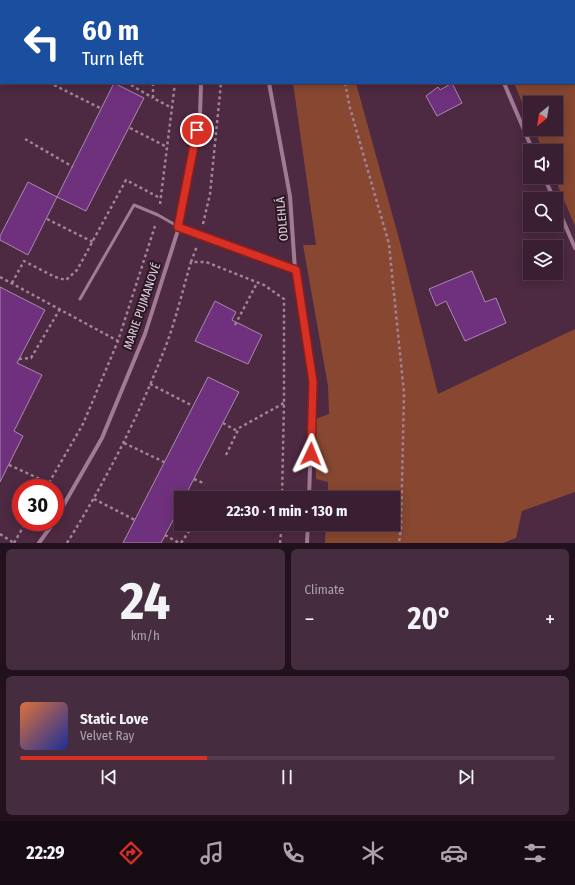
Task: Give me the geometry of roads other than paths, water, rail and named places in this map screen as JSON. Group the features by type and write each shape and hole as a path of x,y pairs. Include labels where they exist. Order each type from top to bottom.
{"street":[{"name":"MARIE PUJMANOVÉ","path":"64,505 102,438 145,334 178,227 200,116 202,84"},
{"name":"ODLEHLÁ","path":"269,84 290,196 296,270 313,382 309,491"},
{"path":"504,84 530,144"},
{"path":"563,220 575,248"},
{"path":"178,227 296,270"},
{"name":"MARIE PUJMANOVÉ","path":"39,543 48,531"},
{"path":"307,543 308,531"}],"lane":[{"path":"80,299 134,205 158,215 178,227"}]}
